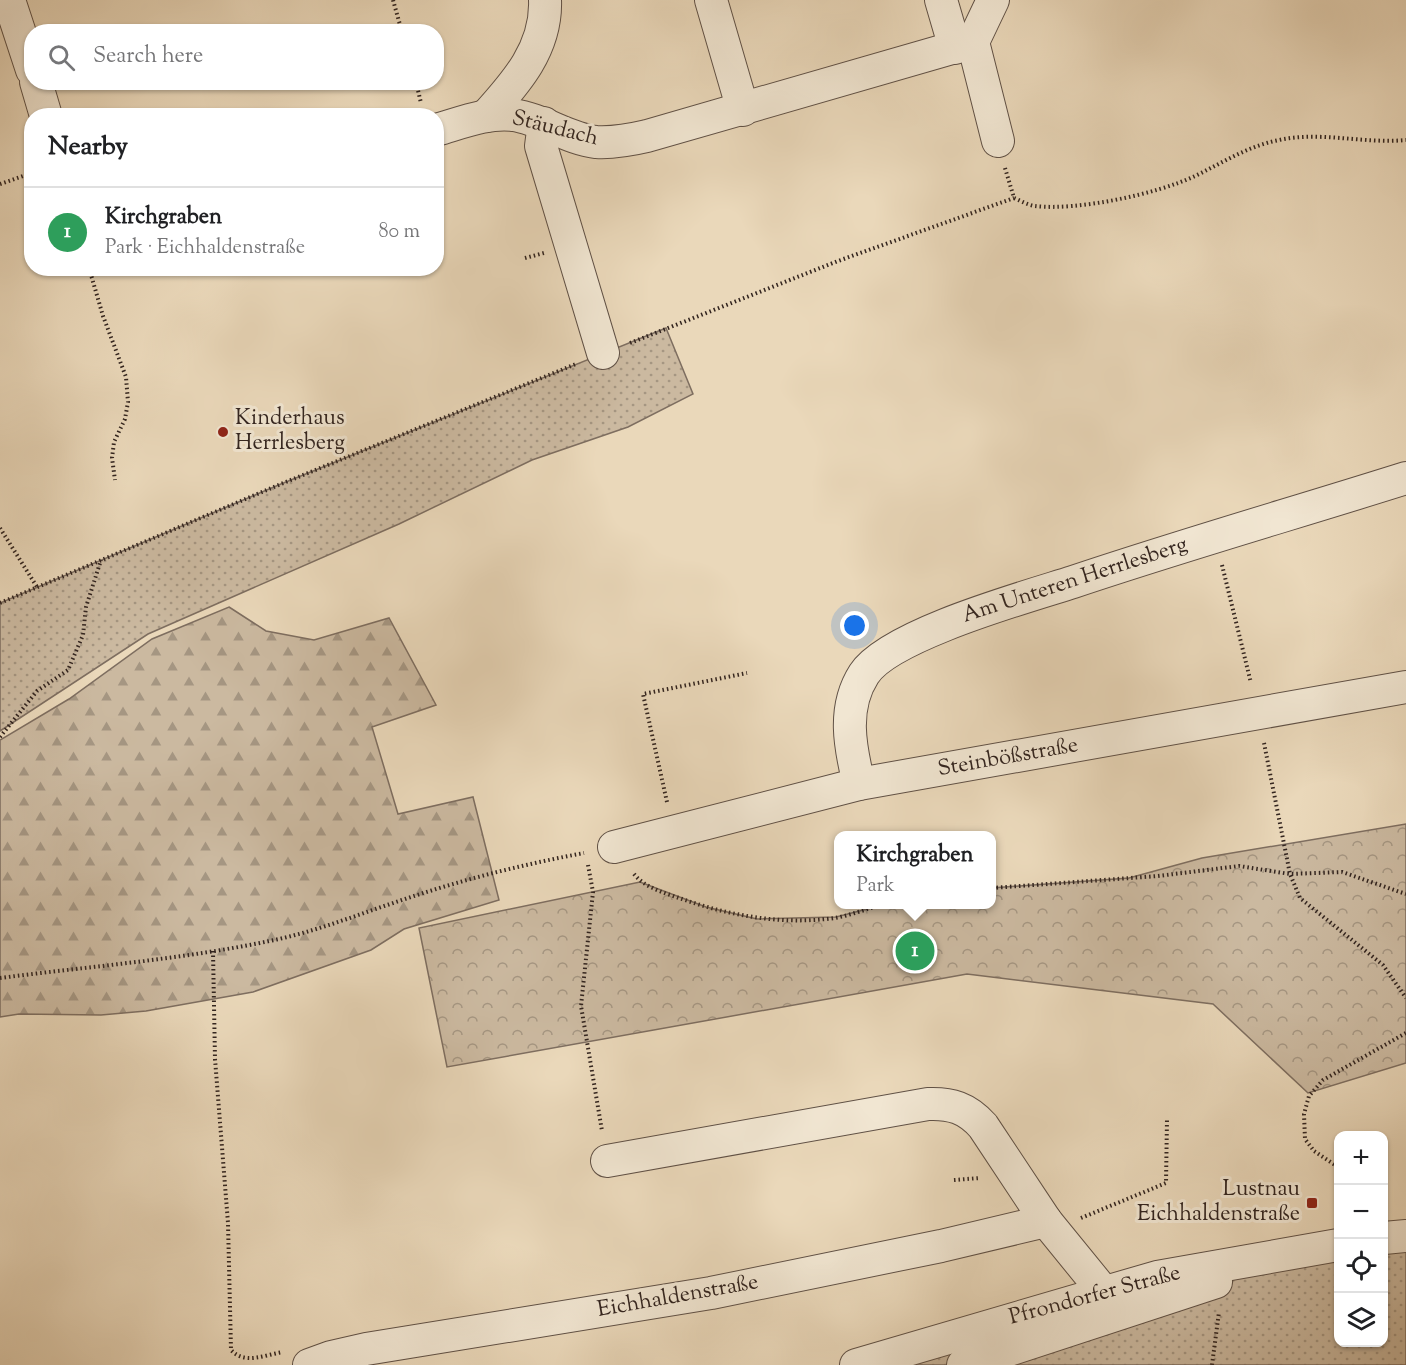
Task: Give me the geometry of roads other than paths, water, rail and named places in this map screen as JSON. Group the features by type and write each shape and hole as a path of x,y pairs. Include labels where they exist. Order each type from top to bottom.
{"street":[{"path":"9,0 24,46"},
{"path":"486,116 508,92 529,63 543,27 545,0"},
{"path":"711,0 743,110"},
{"path":"942,0 964,45 998,141"},
{"path":"964,45 993,0"},
{"name":"Stäudach","path":"444,119 511,115 544,123 594,142 621,142 743,110 964,45"},
{"path":"38,90 44,108"},
{"path":"544,123 541,146 603,353"},
{"name":"Am Unteren Herrlesberg","path":"859,784 848,726 854,697 864,674 880,657 950,622 1215,535 1406,478"},
{"name":"Steinbößstraße","path":"600,850 673,829 859,784 1406,687"},
{"path":"607,1161 905,1108 946,1103 961,1108 978,1121 1049,1225 1107,1303"},
{"name":"Eichhaldenstraße","path":"297,1358 331,1357 366,1349 711,1293 1049,1225"},
{"path":"1388,1238 1406,1236"},
{"name":"Pfrondorfer Straße","path":"963,1365 1107,1303 1157,1276 1334,1246"},
{"name":"Pfrondorfer Straße","path":"856,1365 1107,1303 1223,1280 1334,1251"}],"place":[{"name":"Kinderhaus Herrlesberg","path":"223,432"},
{"name":"Kirchgraben","path":"915,951"},
{"name":"Lustnau Eichhaldenstraße","path":"1312,1203"}]}
